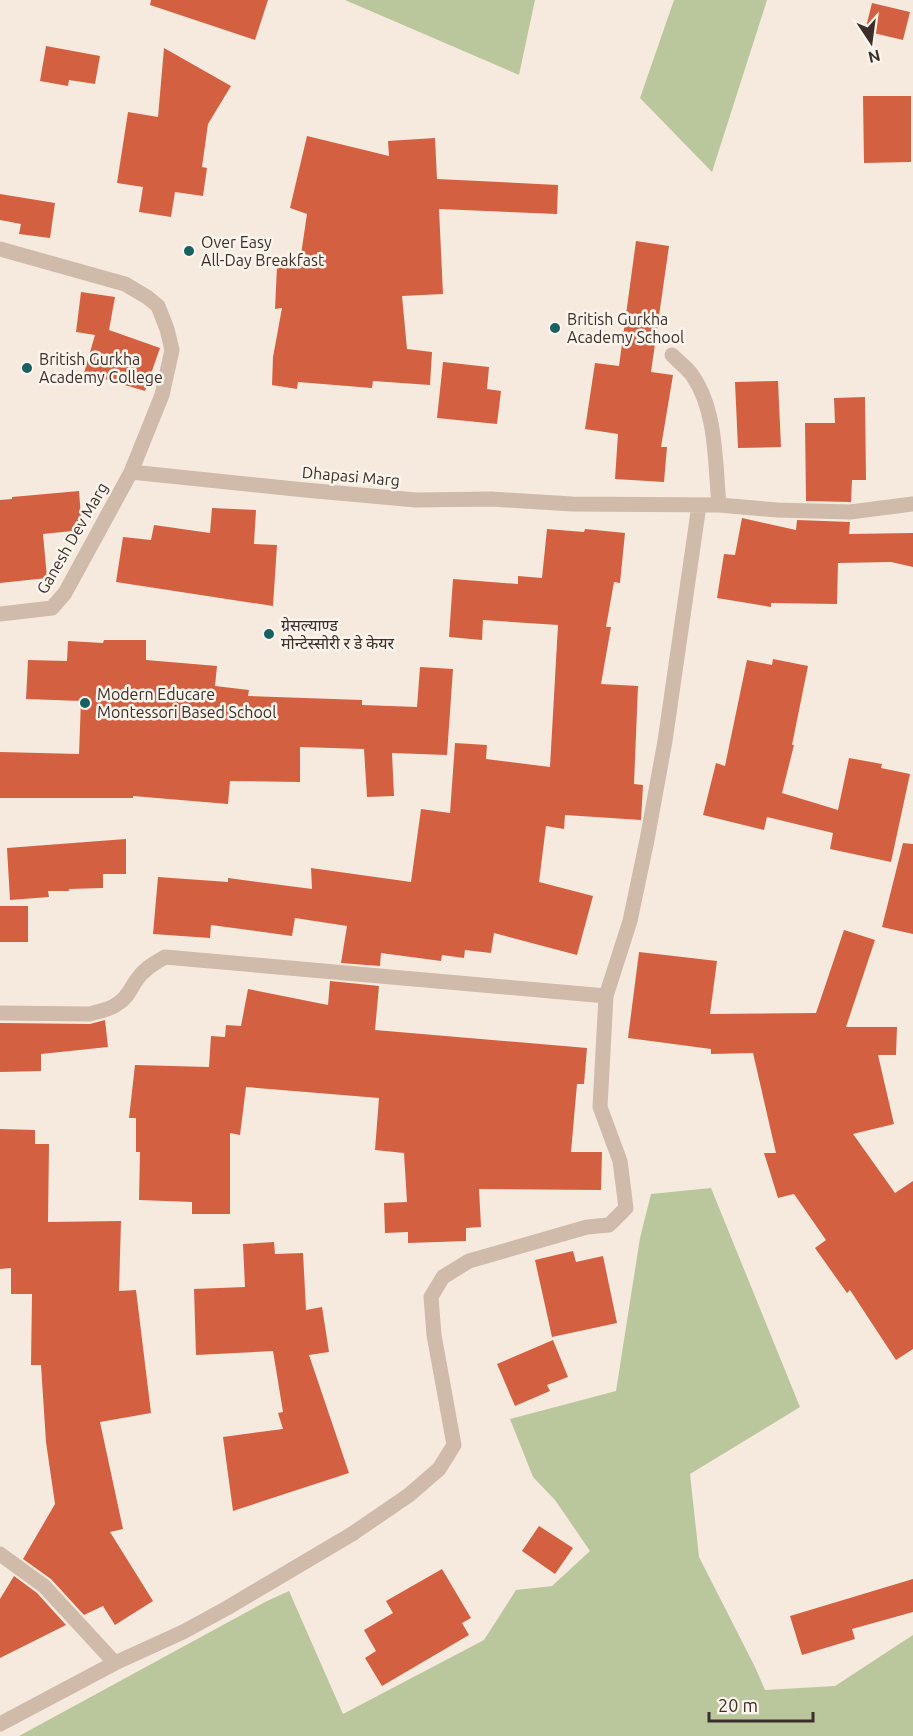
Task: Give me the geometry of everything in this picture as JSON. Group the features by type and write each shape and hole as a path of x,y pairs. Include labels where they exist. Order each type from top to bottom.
{"street":[{"path":"0,249 125,284 158,306 172,350 162,395 131,472"},
{"path":"672,356 692,374 704,396 711,417 719,505"},
{"name":"Dhapasi Marg","path":"131,472 416,500 491,499 572,504 719,505 777,510 850,512 913,504"},
{"name":"Ganesh Dev Marg","path":"0,614 52,608 65,593 131,472"},
{"path":"0,1724 115,1663 219,1613 352,1534 409,1495 440,1469 454,1445 434,1335 431,1297 443,1277 468,1261 587,1227 609,1225 626,1208 620,1161 600,1107 606,996 630,921 653,807 665,741 699,505"},
{"path":"0,1013 90,1014 102,1011 117,1005 129,994 139,977 150,966 165,957 606,996"},
{"path":"0,1554 44,1586 115,1663"}],"green space":[{"path":"345,0 535,0 519,75"},
{"path":"674,0 767,0 712,172 640,98"},
{"path":"711,1188 800,1407 690,1474 699,1557 765,1690 835,1686 913,1635 913,1736 19,1736 289,1591 343,1714 484,1640 516,1590 552,1586 590,1551 555,1500 533,1477 510,1419 616,1391 640,1238 651,1194"}],"building":[{"path":"151,0 268,0 255,40 150,5"},
{"path":"872,3 910,12 903,40 865,31"},
{"path":"46,46 100,56 95,84 69,80 68,86 40,81"},
{"path":"164,48 231,86 208,124 202,167 207,168 203,196 175,192 171,217 139,212 143,187 117,183 128,112 158,117"},
{"path":"863,96 911,96 911,162 864,163"},
{"path":"307,136 389,156 388,141 435,138 437,179 558,185 557,214 439,209 443,294 402,296 407,349 432,352 430,385 373,381 372,388 298,382 297,389 272,385 273,357 282,308 275,309 277,267 299,268 307,214 290,208"},
{"path":"0,194 55,203 50,238 19,234 21,224 0,220"},
{"path":"636,241 669,246 651,372 673,375 661,447 667,447 664,482 615,479 618,434 585,429 595,363 619,366"},
{"path":"81,292 115,297 109,330 160,348 145,391 84,373 95,335 76,332"},
{"path":"443,362 489,367 487,389 501,391 497,424 437,418"},
{"path":"778,381 781,447 738,448 735,382"},
{"path":"865,397 866,480 852,480 851,502 806,501 805,423 835,423 834,398"},
{"path":"79,491 82,530 43,534 47,578 0,583 0,500"},
{"path":"212,508 256,510 254,544 277,545 273,606 116,582 123,537 151,540 154,525 210,533"},
{"path":"742,518 796,530 797,520 850,522 849,534 913,533 913,567 891,562 838,563 837,604 771,603 771,607 717,598 724,554 735,555"},
{"path":"547,529 584,532 585,529 625,533 620,583 614,582 606,627 611,627 601,684 638,686 634,784 643,785 641,820 565,815 564,829 546,826 539,882 593,896 577,955 494,933 491,953 465,950 464,958 442,955 441,961 381,953 380,966 341,963 347,926 295,918 292,936 211,925 210,938 153,934 158,877 228,882 228,878 312,889 311,868 411,882 421,809 450,813 455,743 487,745 486,759 550,767 558,625 483,620 482,640 449,637 453,579 518,584 518,576 542,578"},
{"path":"104,640 146,640 146,660 217,666 215,686 249,690 248,696 362,700 362,705 417,707 420,667 453,669 447,755 392,753 394,796 367,797 364,749 300,747 300,782 230,781 228,804 133,796 133,798 0,798 0,752 79,754 81,701 26,699 28,660 67,661 68,641 103,643"},
{"path":"773,659 808,666 792,745 794,745 782,793 838,810 849,758 882,764 881,768 910,774 891,862 830,849 833,833 767,817 764,830 703,815 716,763 725,766 747,660 772,665"},
{"path":"126,839 126,874 103,874 103,888 48,891 49,897 10,900 7,848"},
{"path":"903,843 913,844 913,934 882,927"},
{"path":"0,906 28,906 28,942 0,942"},
{"path":"844,930 875,940 846,1027 897,1027 896,1055 878,1055 894,1124 853,1134 895,1193 913,1181 913,1349 896,1360 850,1290 847,1293 815,1248 826,1240 794,1194 778,1198 764,1153 776,1153 753,1053 711,1054 711,1049 628,1038 639,952 717,961 710,1014 816,1013"},
{"path":"330,981 379,986 375,1030 587,1048 584,1084 577,1084 571,1152 602,1152 601,1190 479,1189 481,1227 466,1228 466,1241 408,1243 408,1232 385,1233 384,1203 407,1202 404,1153 375,1150 379,1098 246,1087 240,1135 230,1133 230,1214 192,1214 192,1202 139,1200 140,1152 136,1152 136,1118 129,1118 135,1065 209,1067 211,1036 225,1037 226,1025 241,1026 248,989 328,1005"},
{"path":"105,1020 108,1047 41,1054 41,1071 0,1072 0,1023 90,1024"},
{"path":"0,1129 35,1130 35,1144 49,1144 48,1222 121,1221 119,1291 136,1290 151,1413 100,1422 123,1529 110,1532 153,1601 115,1625 103,1606 84,1615 51,1579 23,1559 55,1504 46,1442 41,1365 31,1365 32,1294 11,1294 11,1268 0,1269"},
{"path":"274,1242 275,1254 303,1253 306,1310 322,1307 329,1352 309,1355 349,1473 233,1511 223,1437 283,1429 278,1413 283,1412 273,1351 196,1355 194,1289 245,1287 243,1244"},
{"path":"573,1251 576,1262 603,1256 617,1323 552,1337 535,1260"},
{"path":"553,1340 568,1377 547,1385 550,1391 515,1406 497,1364"},
{"path":"539,1526 573,1548 555,1574 522,1551"},
{"path":"442,1569 471,1618 462,1623 469,1635 382,1686 365,1658 376,1651 364,1630 393,1613 386,1601"},
{"path":"14,1576 37,1593 66,1625 0,1658 0,1599"},
{"path":"913,1579 913,1612 852,1629 855,1639 802,1655 790,1616"}],"place":[{"name":"Over Easy All-Day Breakfast","path":"189,251"},
{"name":"British Gurkha Academy School","path":"555,328"},
{"name":"British Gurkha Academy College","path":"27,368"},
{"name":"ग्रेसल्याण्ड मोन्टेस्सोरी र डे केयर","path":"269,634"},
{"name":"Modern Educare Montessori Based School","path":"85,703"}]}
